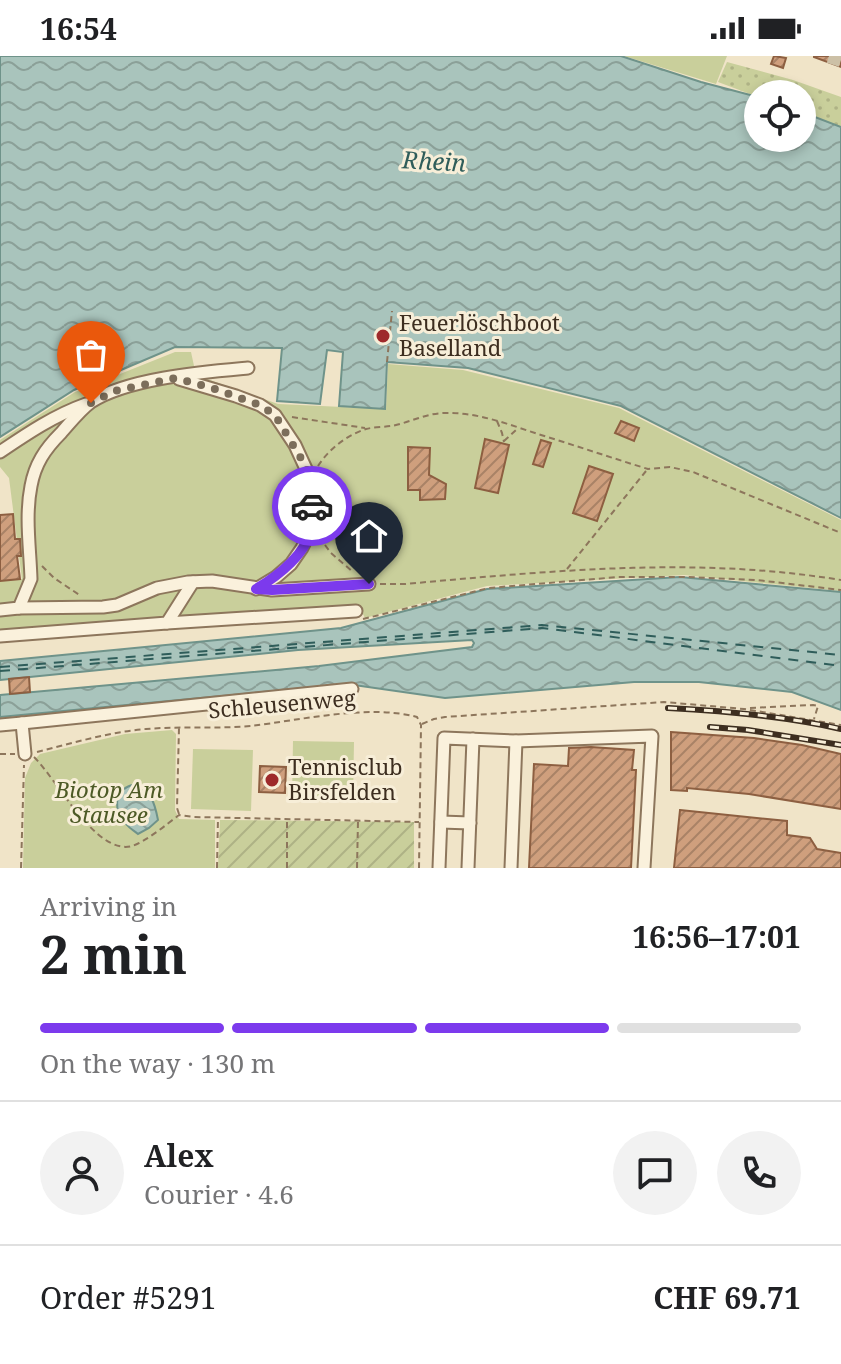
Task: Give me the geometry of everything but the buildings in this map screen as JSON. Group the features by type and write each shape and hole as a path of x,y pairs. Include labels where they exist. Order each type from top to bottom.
{"lane":[{"path":"0,452 65,412 115,391 200,373 248,368"},
{"path":"175,378 236,396 260,405 275,415 295,445 312,482 312,528 302,548 291,564 256,589"},
{"path":"19,608 31,579 29,507 35,469 49,445 91,403"},
{"path":"0,610 117,605 157,588 193,582 212,581 272,590 369,584"},
{"path":"167,623 193,582"},
{"path":"0,636 356,611"},
{"path":"0,725 352,689"},
{"path":"22,723 28,754"},
{"path":"439,868 444,738 516,741 652,736 644,868"},
{"path":"468,868 473,739"},
{"path":"511,868 516,741"},
{"path":"441,822 470,823"}],"path":[{"path":"387,362 392,311"},
{"path":"275,415 368,428 393,426 440,413 496,420 648,469 670,467 693,472 841,533"},
{"path":"496,420 504,442 518,428"},
{"path":"312,482 324,456 352,435 368,428"},
{"path":"566,570 648,469"},
{"path":"312,528 338,561 369,584 405,584 566,570 686,566 791,573 841,580"},
{"path":"31,556 75,593 103,607"},
{"path":"686,566 686,577"},
{"path":"546,572 547,582"},
{"path":"356,611 364,619 489,588 618,577 757,580 841,590"},
{"path":"828,588 830,578"},
{"path":"419,868 421,725 434,719 634,703 744,709 841,725"},
{"path":"744,709 813,705 818,706 814,720"},
{"name":"Schleusenweg","path":"0,754 28,754 125,731 229,728 363,712 417,717 421,725"},
{"path":"179,728 179,815"},
{"path":"28,754 93,832 124,846 136,844 179,815 420,822"},
{"path":"21,868 28,754"},
{"path":"217,868 218,817"},
{"path":"287,818 287,868"},
{"path":"357,868 358,820"}],"green space":[{"path":"624,56 727,56 716,84"},
{"path":"727,62 793,80 744,80 744,92 718,82"},
{"path":"816,88 841,97 841,127 816,117"},
{"path":"175,352 191,352 196,375 278,404 386,409 388,364 463,370 619,408 841,520 841,591 684,575 487,586 365,618 359,606 0,633 0,581 22,579 9,478 0,467 0,440 75,392"},
{"name":"Biotop Am Stausee","path":"172,730 176,734 175,810 179,819 215,820 215,868 23,868 25,778 31,763 40,754 125,734"},
{"path":"293,741 354,742 353,802 292,801"},
{"path":"193,749 253,750 251,811 191,809"},
{"path":"220,820 414,822 414,868 218,868"}],"water":[{"name":"Rhein","path":"0,56 621,56 744,93 744,152 816,152 816,117 841,127 841,518 621,406 468,368 387,362 385,409 339,406 343,352 327,350 320,404 277,401 282,348 175,347 74,390 0,437"},
{"path":"680,577 841,592 841,710 792,692 699,682 634,682 445,698 347,684 0,717 0,695 319,666 472,647 474,643 472,640 298,650 0,680 0,661 341,628 487,589"},
{"path":"132,785 147,792 158,820 138,834 122,820 117,808 121,792"}],"ferry route":[{"path":"0,667 542,625 841,655"},
{"path":"0,671 542,628 841,666"}],"tunnel":[{"path":"829,56 841,60"}],"railway":[{"path":"668,708 755,715 841,729"},
{"path":"710,727 841,745"}],"way so far":[{"path":"91,403 115,391 175,378 260,405 275,415 295,445 312,482 312,506"}],"place":[{"name":"Feuerlöschboot Baselland","path":"383,336"},
{"name":"Tennisclub Birsfelden","path":"272,780"}],"route":[{"path":"312,506 312,528 302,548 291,564 256,589 369,584"}]}
